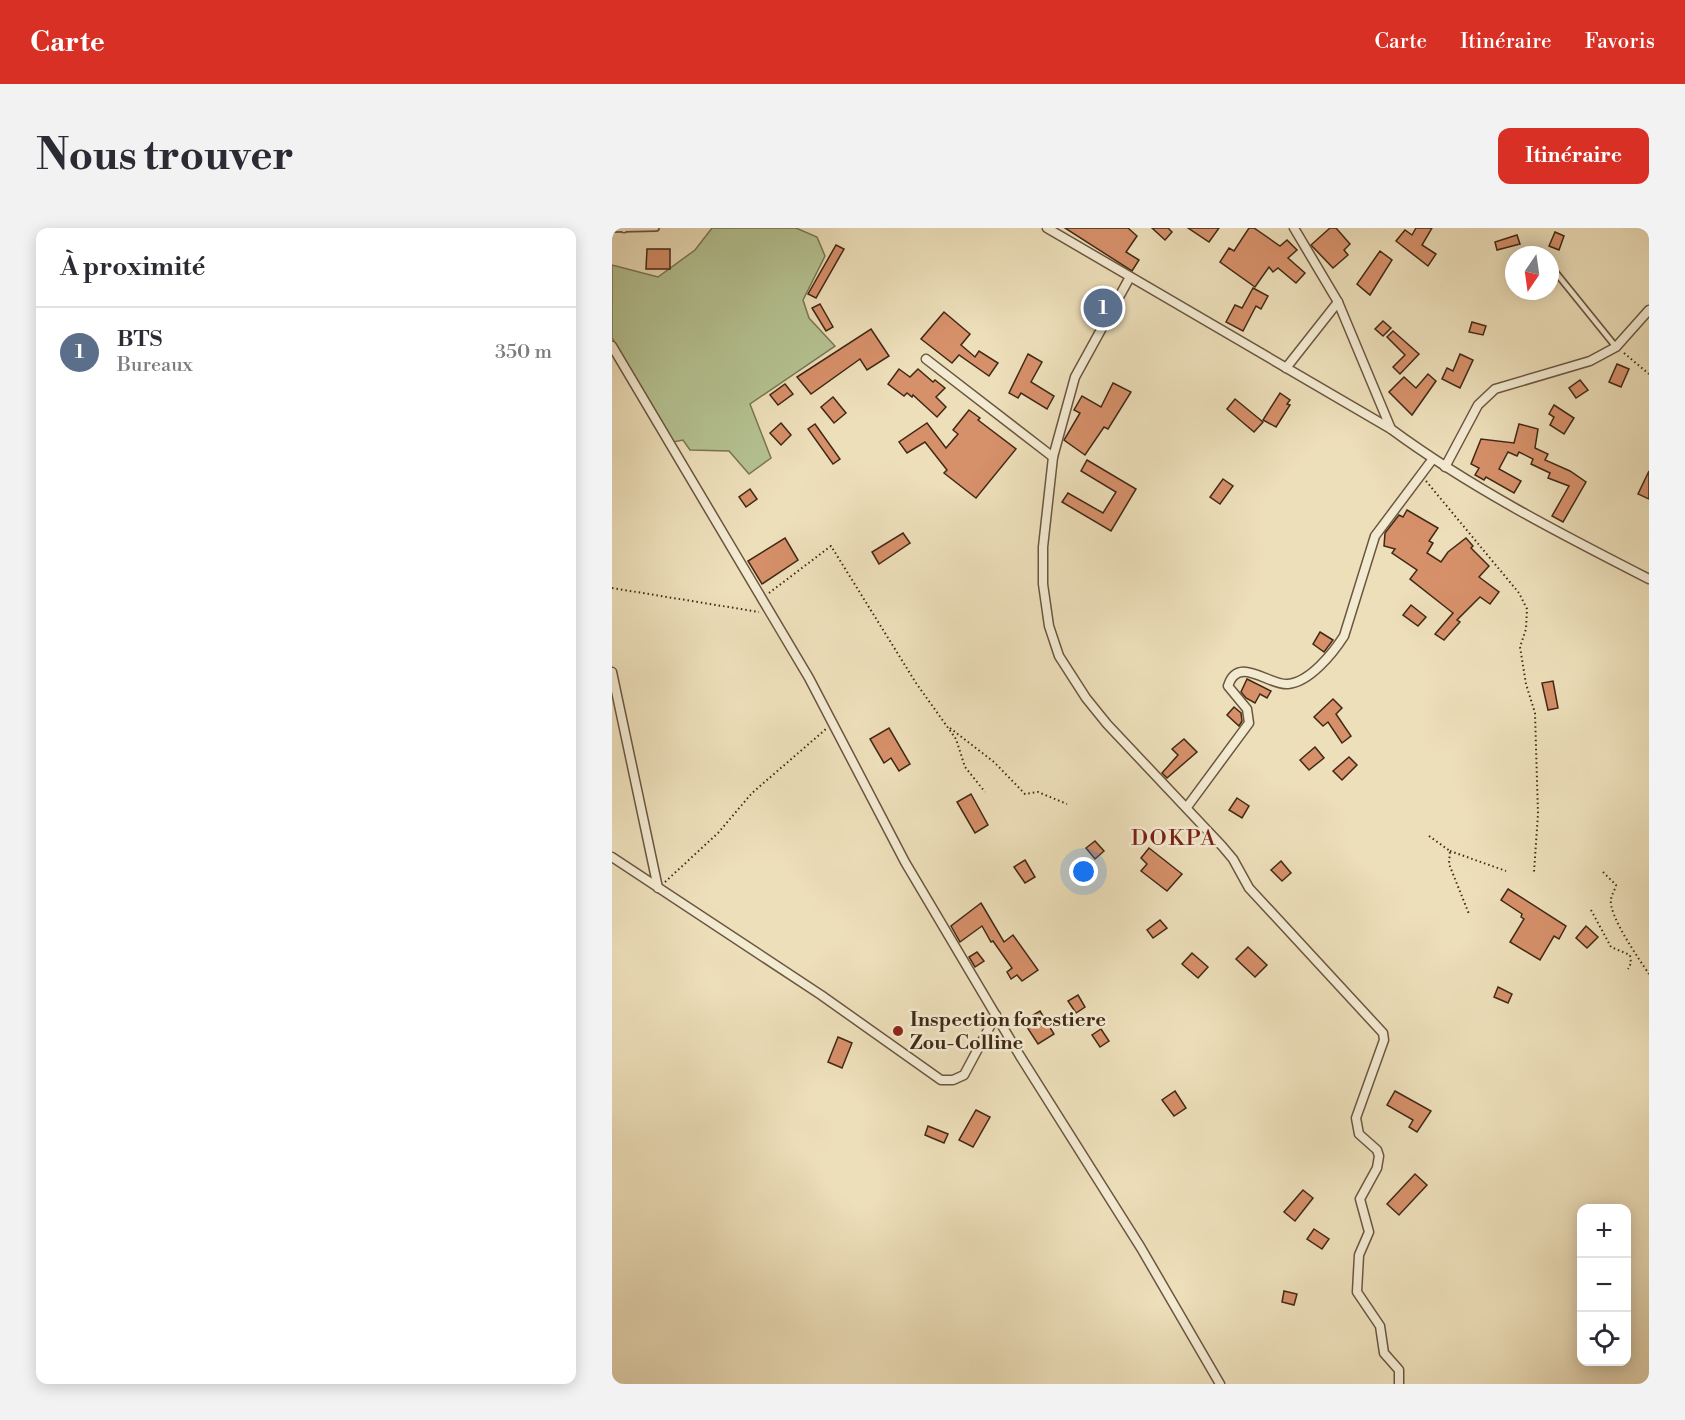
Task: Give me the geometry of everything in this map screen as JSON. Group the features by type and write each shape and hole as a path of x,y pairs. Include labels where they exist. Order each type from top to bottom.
{"street":[{"path":"1047,228 1391,429 1432,460 1577,542 1649,579"},
{"path":"1294,228 1338,302 1391,429"},
{"path":"1130,276 1075,377 1053,457 1043,547 1043,584 1049,626 1059,656 1071,677 1107,724 1187,807 1233,859 1250,888 1383,1033 1384,1040 1356,1118 1359,1134 1377,1150 1379,1161 1360,1199 1369,1232 1359,1255 1357,1285 1362,1301 1380,1326 1384,1353 1399,1370 1399,1384"},
{"path":"1286,368 1338,302"},
{"path":"1445,467 1478,405 1496,389 1590,361 1616,347 1649,310"},
{"path":"612,346 832,723 905,862 996,1015 1141,1248 1220,1384"},
{"path":"926,359 1053,457"},
{"path":"1187,807 1249,723 1247,709 1227,686 1230,680 1237,673 1246,671 1281,684 1290,684 1302,680 1335,650 1344,636 1375,536 1432,460"},
{"path":"612,672 658,888"},
{"path":"612,858 812,989 941,1080 953,1080 964,1075 996,1015"}],"lane":[{"path":"612,229 655,228"},
{"path":"1559,276 1616,347"}],"path":[{"path":"1616,347 1649,374"},
{"path":"1420,474 1519,593 1527,609 1526,629 1520,647 1526,684 1535,713 1538,814 1534,872"},
{"path":"761,599 831,546 916,683 956,739 964,767 985,792"},
{"path":"612,588 770,614"},
{"path":"658,888 718,833 757,788 832,723"},
{"path":"948,726 994,762 1025,794 1038,792 1067,804"},
{"path":"1429,836 1450,851 1506,871"},
{"path":"1450,851 1449,864 1469,914"},
{"path":"1603,872 1616,885 1611,898 1612,908 1625,934 1626,942 1649,974"},
{"path":"1591,910 1611,947 1630,955 1631,963 1628,969"}],"green space":[{"path":"712,228 796,228 817,237 825,256 803,300 809,318 835,346 750,404 771,458 749,474 729,451 690,450 683,440 673,442 612,338 612,265 658,277 695,250"}],"building":[{"path":"1065,228 1128,228 1137,236 1126,252 1139,260 1132,271"},
{"path":"1152,228 1168,228 1172,232 1165,240"},
{"path":"1188,228 1219,228 1209,242"},
{"path":"1249,228 1254,228 1280,246 1287,240 1297,250 1288,258 1305,273 1296,283 1278,268 1273,272 1269,267 1255,287 1220,262 1229,248 1234,251"},
{"path":"1330,228 1336,228 1350,244 1344,250 1348,255 1333,268 1311,245"},
{"path":"1416,228 1432,228 1422,245 1436,254 1428,266 1396,241 1405,230 1412,235"},
{"path":"1555,232 1564,236 1559,250 1559,246 1549,246"},
{"path":"1517,235 1520,244 1505,246 1497,250 1495,242"},
{"path":"836,245 844,249 816,298 808,294"},
{"path":"647,249 670,249 670,269 646,269"},
{"path":"1380,251 1392,260 1370,295 1357,284"},
{"path":"1253,288 1268,296 1261,309 1256,306 1243,331 1226,322 1235,305 1242,308"},
{"path":"820,304 833,327 826,331 812,308"},
{"path":"944,312 970,334 961,345 975,357 979,351 998,363 989,376 959,355 952,363 921,339"},
{"path":"1383,321 1391,328 1383,336 1375,329"},
{"path":"1472,322 1486,326 1483,335 1469,332"},
{"path":"871,329 889,356 867,370 860,359 811,394 797,377"},
{"path":"1393,331 1419,354 1400,374 1393,367 1405,355 1387,337"},
{"path":"1028,354 1042,362 1031,382 1054,396 1047,409 1021,393 1018,398 1009,393"},
{"path":"1460,354 1473,360 1460,388 1442,379 1447,368 1453,371"},
{"path":"1617,364 1629,369 1621,387 1609,382"},
{"path":"899,369 910,377 918,369 933,382 935,380 945,388 936,397 946,407 937,417 913,395 912,397 907,393 904,396 888,384"},
{"path":"1428,374 1436,381 1412,415 1389,392 1404,377 1416,388"},
{"path":"1580,380 1588,390 1576,398 1569,388"},
{"path":"1113,383 1131,392 1108,429 1104,427 1085,455 1064,440 1080,413 1074,410 1082,396 1101,407"},
{"path":"785,384 793,394 778,405 770,395"},
{"path":"1280,393 1290,400 1287,404 1290,405 1276,427 1263,420"},
{"path":"833,397 846,413 834,423 821,407"},
{"path":"1235,399 1263,422 1254,432 1227,409"},
{"path":"1554,405 1574,418 1564,434 1550,425 1554,417 1549,414"},
{"path":"969,410 980,418 978,420 1016,449 976,498 944,473 947,470 925,442 907,453 899,442 927,423 946,448 958,434 953,430"},
{"path":"781,423 791,435 781,445 770,433"},
{"path":"815,424 840,459 833,464 808,429"},
{"path":"1519,424 1538,429 1535,448 1548,454 1545,460 1570,471 1586,482 1563,522 1552,516 1569,486 1548,478 1550,473 1531,464 1533,459 1519,452 1517,456 1508,452 1499,469 1521,481 1514,493 1486,477 1484,480 1475,475 1479,468 1471,464 1481,439 1514,443"},
{"path":"1087,460 1136,489 1111,531 1062,502 1068,493 1103,513 1116,492 1081,471"},
{"path":"1649,471 1649,499 1638,494"},
{"path":"1223,479 1233,486 1220,504 1210,497"},
{"path":"750,489 757,499 746,507 739,497"},
{"path":"1407,510 1438,528 1429,541 1433,543 1427,553 1441,562 1448,552 1466,538 1473,546 1471,548 1489,566 1479,577 1499,592 1490,604 1480,597 1457,620 1460,622 1444,640 1435,634 1453,613 1410,579 1417,570 1392,553 1395,549 1384,546 1385,533 1399,515 1403,517"},
{"path":"903,533 910,543 879,564 872,552"},
{"path":"785,538 798,560 762,584 748,561"},
{"path":"1411,605 1426,617 1418,626 1403,615"},
{"path":"1320,632 1333,640 1324,652 1313,644"},
{"path":"1247,679 1271,691 1267,698 1260,694 1255,703 1246,698 1241,692"},
{"path":"1553,681 1558,708 1548,710 1542,683"},
{"path":"1333,699 1342,708 1336,714 1351,736 1342,743 1328,722 1323,726 1314,717"},
{"path":"1234,707 1241,713 1242,721 1239,726 1227,715"},
{"path":"889,728 910,764 899,771 891,758 884,763 870,739"},
{"path":"1184,739 1197,752 1167,778 1162,773 1178,755 1172,749"},
{"path":"1315,747 1324,758 1309,770 1300,760"},
{"path":"1349,757 1357,765 1342,780 1333,771"},
{"path":"971,794 988,825 975,833 957,802"},
{"path":"1237,798 1249,806 1242,818 1229,810"},
{"path":"1095,841 1104,851 1095,859 1086,848"},
{"path":"1149,848 1182,874 1167,891 1141,871 1147,864 1141,858"},
{"path":"1025,860 1035,877 1025,883 1014,867"},
{"path":"1281,861 1291,873 1282,881 1271,870"},
{"path":"1508,889 1566,926 1559,939 1554,936 1540,960 1510,942 1524,919 1521,917 1522,914 1501,900"},
{"path":"981,903 1004,942 1013,935 1038,970 1022,981 1017,975 1011,979 1007,972 1012,968 993,941 991,942 982,926 960,942 951,926"},
{"path":"1160,920 1167,928 1153,938 1147,930"},
{"path":"1586,926 1598,937 1587,948 1576,938"},
{"path":"1248,947 1267,965 1255,977 1236,959"},
{"path":"977,952 984,961 975,967 969,957"},
{"path":"1192,953 1208,967 1198,978 1182,964"},
{"path":"1498,987 1512,994 1508,1003 1494,997"},
{"path":"1078,995 1085,1007 1076,1013 1068,1001"},
{"path":"1040,1011 1054,1034 1038,1044 1023,1021"},
{"path":"1101,1029 1109,1041 1100,1047 1092,1035"},
{"path":"838,1037 852,1043 842,1068 828,1062"},
{"path":"1175,1091 1186,1108 1174,1116 1162,1100"},
{"path":"1395,1091 1431,1111 1417,1132 1409,1127 1413,1120 1387,1105"},
{"path":"976,1110 990,1117 973,1147 959,1140"},
{"path":"928,1126 948,1134 944,1143 925,1135"},
{"path":"1415,1174 1427,1185 1399,1215 1387,1204"},
{"path":"1303,1190 1313,1198 1295,1221 1284,1212"},
{"path":"1314,1229 1329,1239 1322,1249 1307,1239"},
{"path":"1284,1291 1297,1294 1294,1305 1282,1302"}],"place":[{"name":"BTS","path":"1103,308"},
{"name":"Inspection forestiere Zou-Colline","path":"898,1031"}],"district":[{"name":"DOKPA","path":"1174,838"}]}
